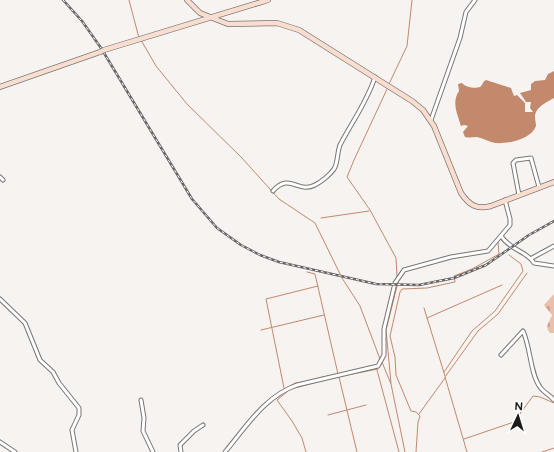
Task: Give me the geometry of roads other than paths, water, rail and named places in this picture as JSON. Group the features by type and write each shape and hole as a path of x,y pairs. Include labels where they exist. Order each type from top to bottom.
{"main road":[{"path":"187,0 200,13 228,24 264,22 291,27 308,35 418,105 431,120 458,187 467,202 476,208 483,208 554,182"},
{"path":"0,87 102,51 268,0"}],"street":[{"path":"431,120 460,38 466,12 475,0"},
{"path":"273,191 280,184 286,182 310,187 334,170 340,146 364,104 375,77"},
{"path":"519,195 513,162 516,160 531,158 539,187"},
{"path":"226,452 247,424 269,402 285,391 297,385 378,366 384,355 384,329 395,283 404,270 451,257 488,251 510,225 505,200"},
{"path":"501,236 510,247 532,258 536,264 554,266"},
{"path":"532,258 554,246"},
{"path":"0,299 24,323 40,360 52,372 79,408 79,415 72,430 76,452"},
{"path":"501,355 523,331 529,346 537,381 540,387 554,400"},
{"path":"141,400 144,418 144,432 153,452"},
{"path":"181,452 180,445 203,424"},
{"path":"0,442 15,452"}],"waterway":[{"path":"129,0 139,38"},
{"path":"389,84 407,46 412,0"},
{"path":"141,40 156,66 187,104 241,157 279,199 315,223 342,278 360,306 380,359"},
{"path":"388,87 347,177 370,210 396,258 397,277"},
{"path":"321,218 369,211"},
{"path":"416,452 418,422 420,416 416,412 411,411 396,375 395,357 390,336 400,292 402,289 427,288 455,282 454,276 472,269 499,254 498,242"},
{"path":"444,372 472,331 495,311 523,271 521,264 509,255"},
{"path":"307,272 315,274 338,374"},
{"path":"467,452 445,377 478,331 498,314 527,273"},
{"path":"391,383 386,330 398,282"},
{"path":"427,318 502,285"},
{"path":"284,388 266,299 318,286"},
{"path":"424,308 445,376"},
{"path":"261,330 324,315"},
{"path":"382,362 391,384 405,452"},
{"path":"331,378 378,369"},
{"path":"377,370 399,452"},
{"path":"319,378 328,376"},
{"path":"339,377 357,452"},
{"path":"419,414 445,378"},
{"path":"295,388 324,380"},
{"path":"285,389 295,383 304,382"},
{"path":"288,391 277,400 302,438 306,452"},
{"path":"464,439 514,422 533,396 540,397 554,403"},
{"path":"328,415 366,405"},
{"path":"542,452 554,448"}],"railway":[{"path":"63,0 82,21 101,48 192,199 217,228 241,245 260,255 279,262 376,284 419,285 454,278 486,265 529,235 554,221"}]}
